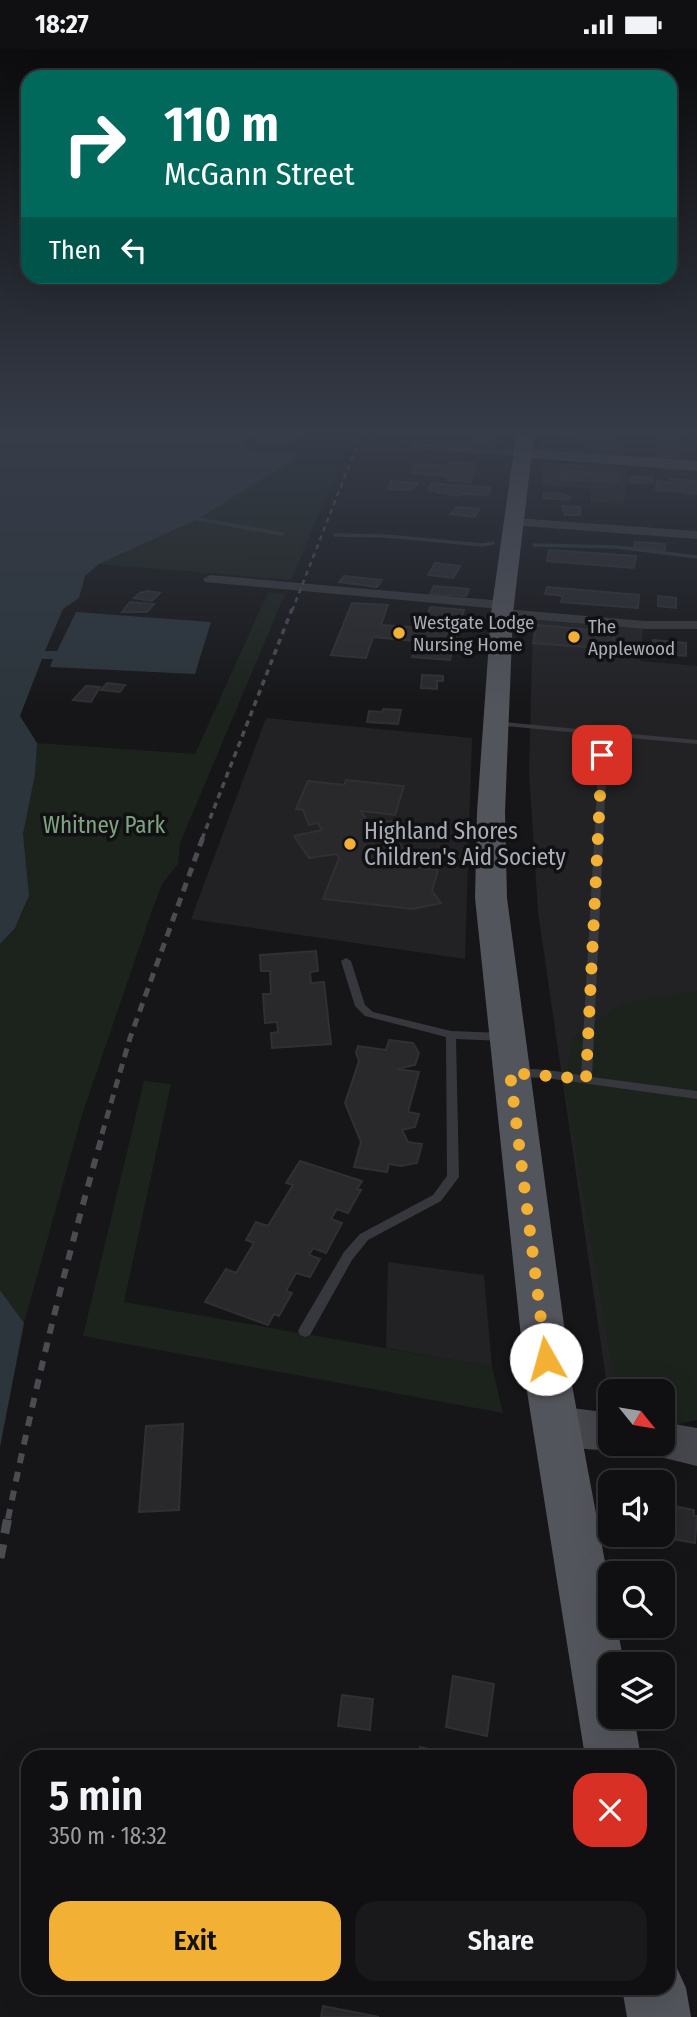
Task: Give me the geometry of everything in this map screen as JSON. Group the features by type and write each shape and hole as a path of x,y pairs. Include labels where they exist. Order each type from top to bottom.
{"main road":[{"path":"514,527 502,609 491,812 491,898 510,1073 556,1425 612,1750"},
{"path":"655,1995 659,2017"}],"street":[{"path":"583,527 697,535"},
{"path":"210,579 645,625 697,625"},
{"path":"556,1425 598,1430"},
{"path":"676,1443 697,1447"}],"lane":[{"path":"496,723 697,742"},
{"path":"586,1079 604,733"},
{"path":"346,961 359,1006 369,1014 451,1035 506,1038"},
{"path":"306,1331 348,1256 364,1237 437,1198 453,1177 451,1035"},
{"path":"510,1073 586,1079 697,1094"}],"shaded area":[{"path":"0,527 181,527 99,564 85,576 79,598 63,609 45,651 57,651 76,612 211,622 195,674 50,667 53,659 42,659 20,716 37,743 35,774 23,834 29,896 15,928 0,944"},
{"path":"533,620 643,629 640,661 697,666 697,1394 676,1391 676,1379 606,1379 538,912 529,771"},
{"path":"266,718 472,738 465,959 191,919"},
{"path":"388,1262 484,1275 492,1367 386,1348"},
{"path":"0,1290 24,1323 0,1447"}],"green space":[{"path":"181,527 313,527 291,580 99,564"},
{"name":"Whitney Park","path":"268,592 285,594 180,843 178,864 162,884 151,913 82,1115 24,1323 0,1290 0,944 14,928 26,902 23,834 37,743 195,754"},
{"path":"697,991 697,1420 676,1424 676,1379 614,1379 564,1082 573,1037 622,1003"},
{"path":"144,1081 171,1084 124,1302 492,1367 503,1413 83,1336"}],"building":[{"path":"635,542 665,544 665,550 634,548"},
{"path":"549,550 636,556 634,568 547,561"},
{"path":"435,563 460,566 453,578 428,575"},
{"path":"344,576 382,580 377,587 339,582"},
{"path":"434,586 469,589 466,596 430,594"},
{"path":"547,587 639,595 638,608 561,602 563,596 545,594"},
{"path":"140,593 160,593 152,601 134,598"},
{"path":"658,596 676,598 676,608 658,606"},
{"path":"130,602 154,604 147,612 122,612"},
{"name":"Westgate Lodge Nursing Home","path":"352,603 388,605 381,625 424,628 430,607 464,610 450,660 412,657 417,641 373,637 366,658 331,655"},
{"name":"The Applewood","path":"537,625 614,632 613,649 533,643"},
{"path":"653,640 686,643 686,656 652,653"},
{"path":"422,675 443,676 443,681 437,681 437,689 421,688"},
{"path":"107,683 125,685 120,692 101,690"},
{"path":"86,686 100,687 91,702 73,700"},
{"path":"383,709 401,710 398,724 367,722 369,711 382,712"},
{"name":"Highland Shores Children's Aid Society","path":"346,780 404,786 395,815 361,811 368,822 400,821 411,837 397,840 403,849 383,852 380,863 438,870 432,891 441,903 413,909 323,899 339,858 337,854 309,858 294,836 322,830 318,823 309,825 303,810 296,809 308,781 344,785"},
{"path":"316,951 318,971 310,972 311,983 324,982 331,1044 272,1048 271,1033 278,1032 277,1022 265,1023 263,994 271,994 270,971 261,971 260,955"},
{"path":"389,1040 413,1043 419,1053 415,1065 397,1069 419,1072 408,1112 419,1114 415,1127 402,1130 408,1142 422,1144 417,1163 401,1166 389,1164 387,1172 354,1167 361,1142 345,1103 359,1061 356,1053 358,1046 386,1050"},
{"path":"300,1161 362,1181 357,1189 361,1190 348,1213 337,1209 331,1219 342,1223 326,1253 313,1248 309,1255 320,1259 310,1277 296,1273 286,1291 292,1293 279,1316 274,1314 268,1325 205,1302 226,1269 236,1273 254,1243 246,1240 256,1222 268,1226 293,1185 286,1183"},
{"path":"183,1424 179,1510 139,1512 146,1426"},
{"path":"675,1506 694,1510 694,1516 697,1516 695,1543 675,1540"},
{"path":"453,1676 494,1684 487,1736 446,1727"},
{"path":"342,1695 373,1699 370,1730 338,1726"},
{"path":"323,2006 379,2017 321,2017"}],"waterway":[{"path":"242,527 282,534"},
{"path":"335,535 386,536 483,545 493,543"},
{"path":"534,545 617,547 697,557"}],"railway":[{"path":"292,611 325,527"},
{"path":"202,839 292,609"},
{"path":"102,1134 130,1038 203,837"},
{"path":"8,1519 52,1325 103,1133"},
{"path":"0,1558 8,1517"}],"place":[{"name":"Westgate Lodge Nursing Home","path":"399,633"},
{"name":"The Applewood","path":"574,637"},
{"name":"Highland Shores Children's Aid Society","path":"350,844"}],"route":[{"path":"546,1359 510,1073 586,1079 602,755"}]}
